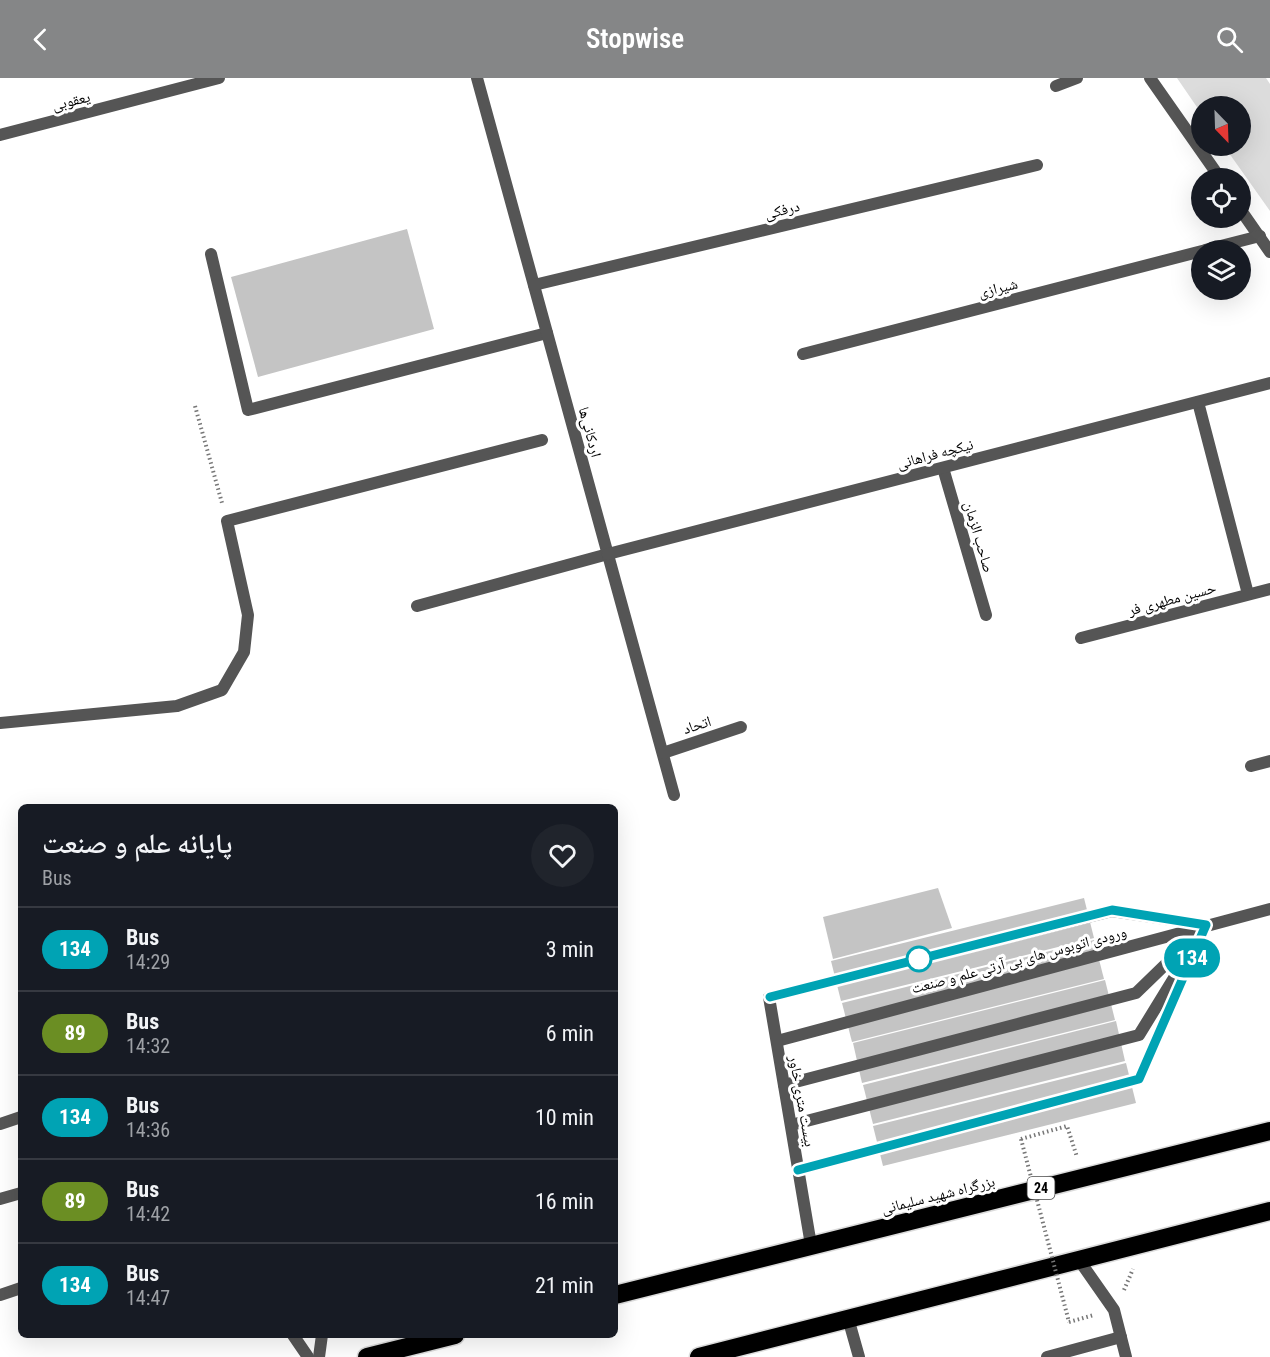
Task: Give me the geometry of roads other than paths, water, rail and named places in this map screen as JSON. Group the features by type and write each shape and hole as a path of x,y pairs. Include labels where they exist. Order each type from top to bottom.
{"highway":[{"name":"بزرگراه شهید سلیمانی","path":"618,1294 1270,1131"},
{"path":"699,1357 1270,1211"},
{"path":"367,1357 443,1338"}],"street":[{"name":"یعقوبی","path":"0,135 193,81 219,78"},
{"name":"اردکانی‌ها","path":"477,78 674,795"},
{"path":"1056,86 1077,78"},
{"path":"1150,78 1213,168"},
{"name":"درفکی","path":"534,285 1037,165"},
{"path":"1251,224 1270,252"},
{"name":"شیرازی","path":"1245,240 1260,236"},
{"path":"211,254 248,410 547,333"},
{"name":"شیرازی","path":"803,354 1191,254"},
{"name":"نیکچه فراهانی","path":"417,606 608,554 1270,383"},
{"path":"1198,402 1248,594"},
{"path":"0,723 177,705 222,690 244,652 248,615 227,521 542,440"},
{"name":"صاحب الزمان","path":"943,468 986,615"},
{"name":"حسین مطهری فر","path":"1081,638 1270,589"},
{"name":"اتحاد","path":"663,753 741,727"},
{"path":"1251,766 1270,761"},
{"name":"ورودی اتوبوس های بی آرتی علم و صنعت","path":"777,1041 1270,909"},
{"name":"بیست متری خاور","path":"812,1245 770,997 1112,910 1206,925"},
{"path":"784,1085 1136,993 1206,925"},
{"path":"791,1125 1139,1035 1206,925"},
{"path":"798,1170 1139,1079 1206,925"},
{"path":"0,1124 18,1118"},
{"path":"0,1199 18,1194"},
{"path":"1079,1260 1114,1310 1126,1357"},
{"path":"0,1295 18,1289"},
{"path":"848,1318 859,1357"},
{"path":"1047,1357 1121,1337"},
{"path":"295,1338 308,1357"},
{"path":"319,1357 322,1338"}]}
